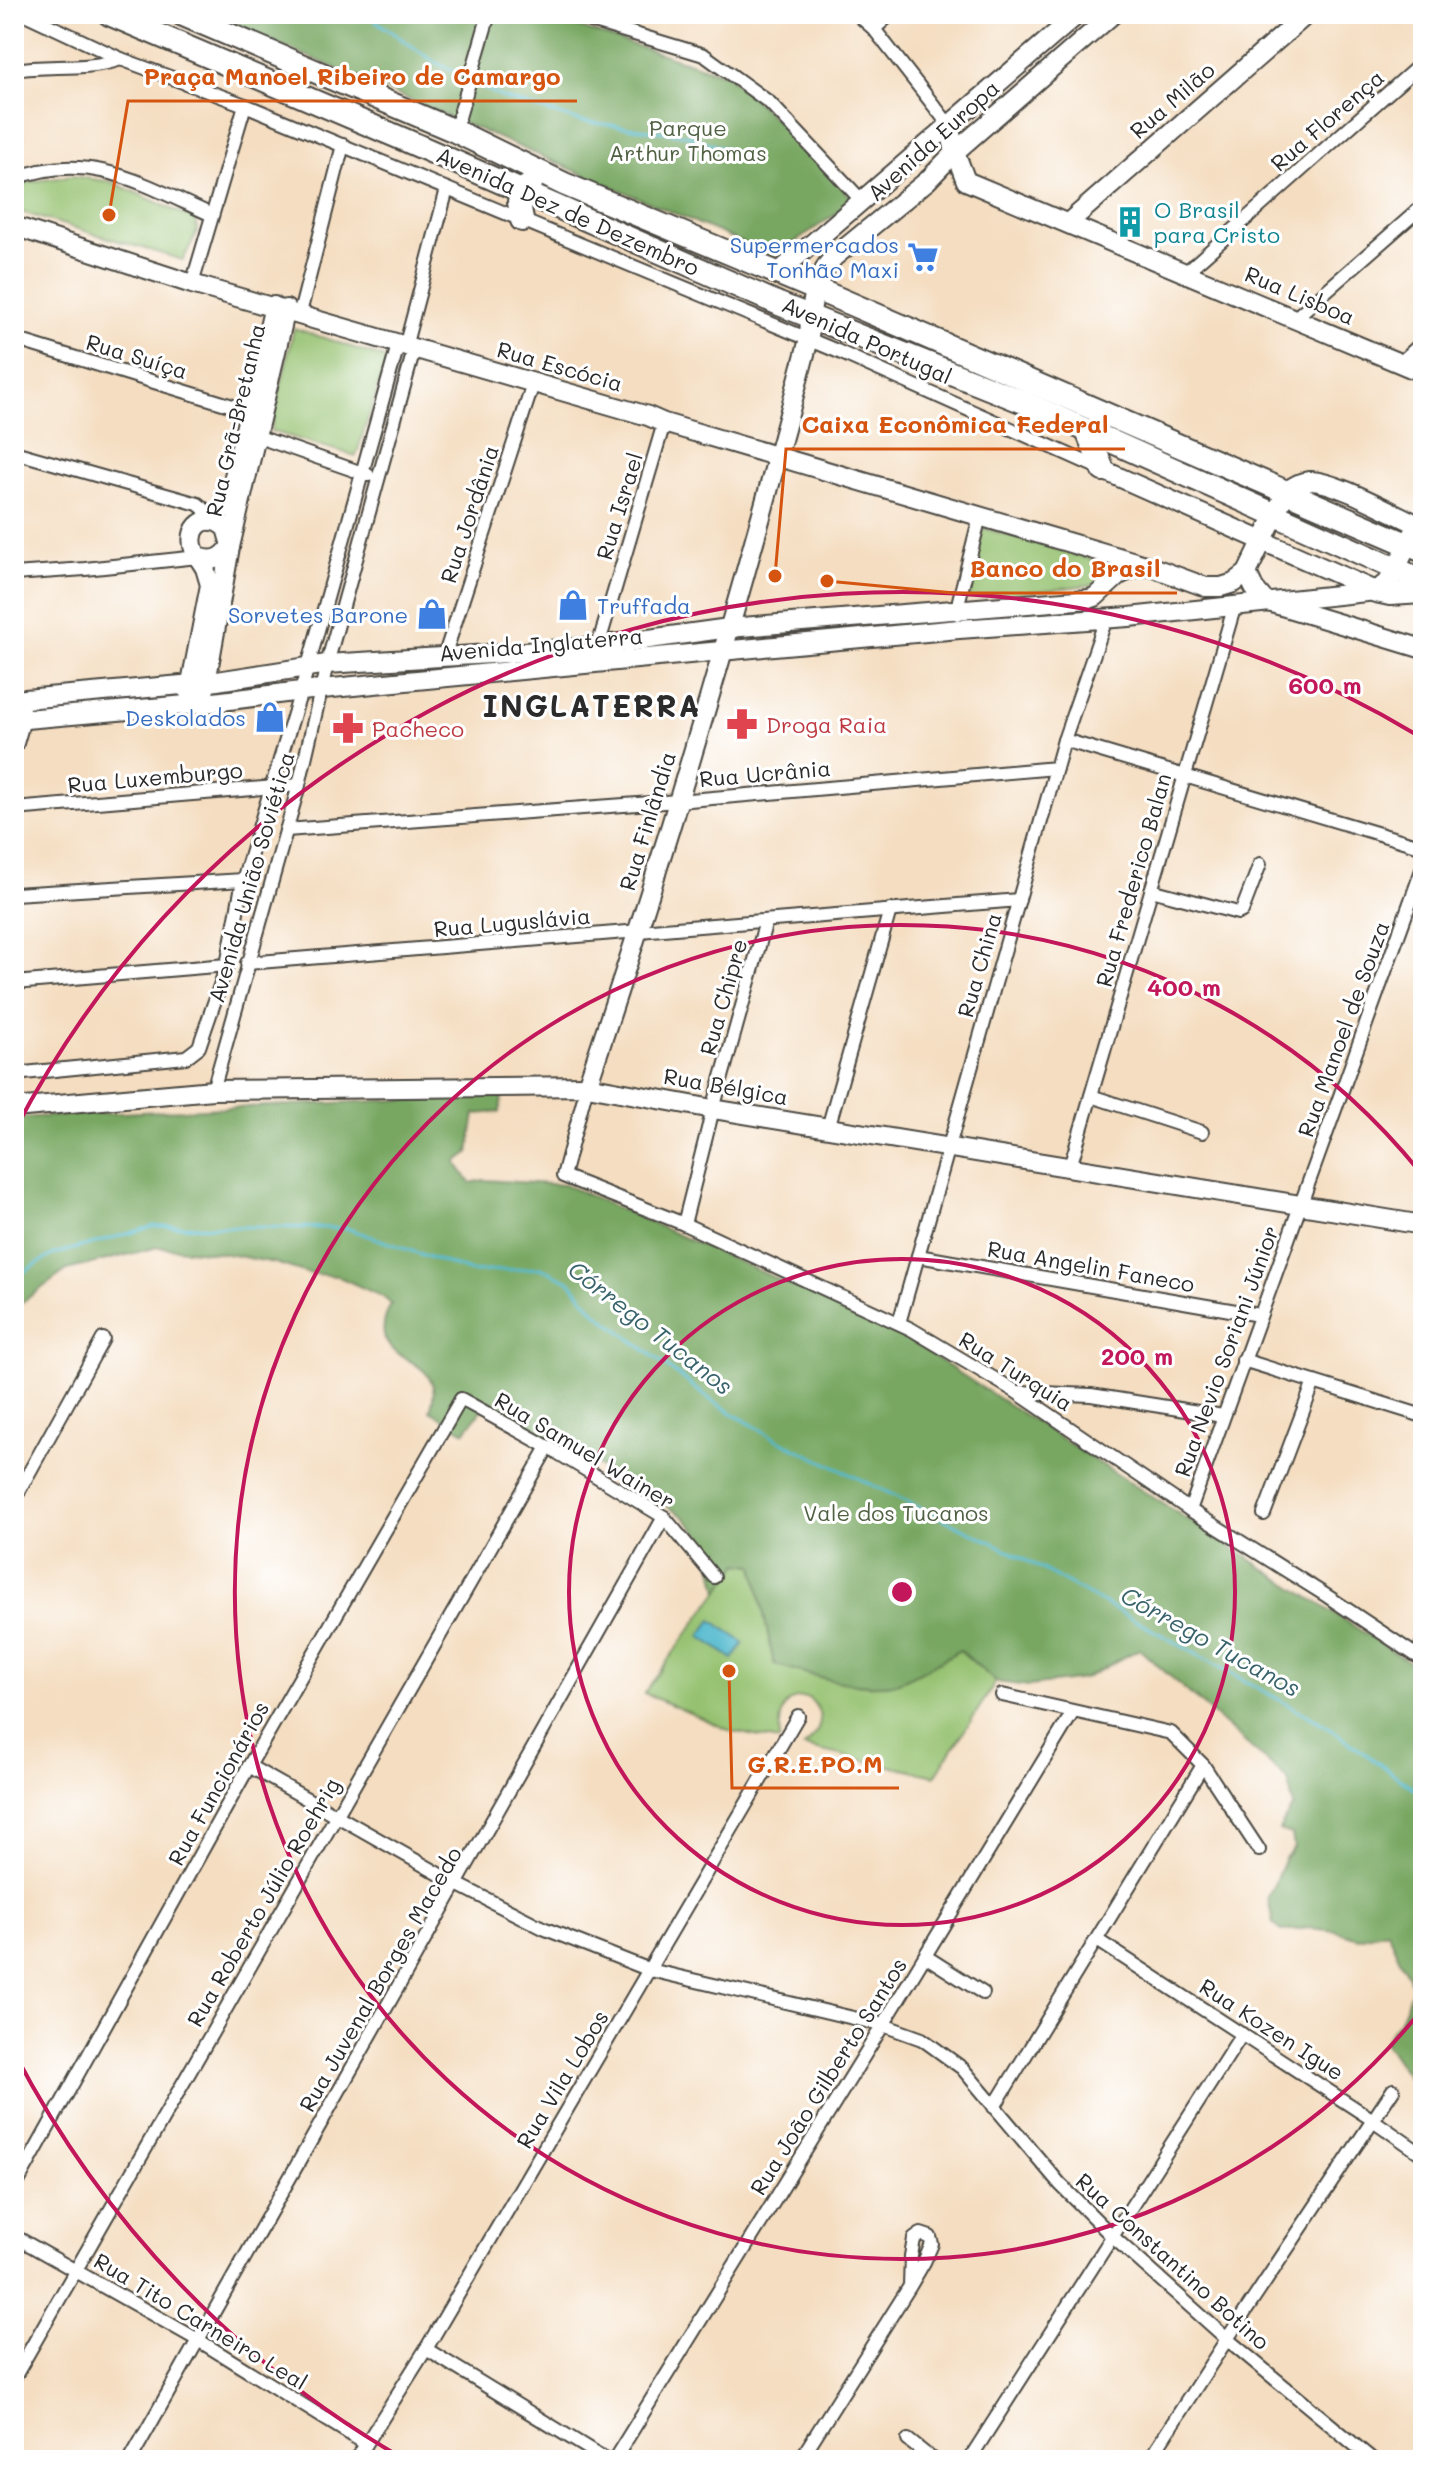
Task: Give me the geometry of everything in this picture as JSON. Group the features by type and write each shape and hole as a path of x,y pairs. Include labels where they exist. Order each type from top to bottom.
{"highway":[{"name":"Avenida Dez de Dezembro","path":"109,14 521,191 809,328 1026,403 1423,581"},
{"name":"Avenida Dez de Dezembro","path":"181,14 455,131 564,184 1286,492 1419,531"},
{"path":"405,140 444,150 449,147 455,131"},
{"path":"522,220 521,191 533,183 564,184"},
{"path":"1087,431 1103,470"},
{"path":"1376,591 1390,594 1423,592"}],"street":[{"name":"Avenida Portugal","path":"25,14 121,59 245,105 522,220 809,328 1103,470 1376,591"},
{"path":"455,131 489,14"},
{"path":"568,14 704,55 770,103 863,202"},
{"path":"857,14 874,29 949,125 966,181 927,181"},
{"path":"874,29 891,14"},
{"name":"Avenida Europa","path":"778,273 1078,14"},
{"name":"Avenida Europa","path":"809,328 815,289 834,257 927,181 955,152 1113,14"},
{"name":"Rua Milão","path":"1068,223 1307,14"},
{"path":"14,70 39,66 93,66 121,59"},
{"name":"Rua Florença","path":"1185,273 1423,62"},
{"path":"192,284 245,105"},
{"path":"287,310 343,145"},
{"path":"14,179 50,168 72,167 109,172 212,215"},
{"name":"Rua Lisboa","path":"966,181 1423,373"},
{"path":"406,347 447,189"},
{"path":"1294,319 1423,206"},
{"name":"Rua Escócia","path":"14,226 192,284 1149,566"},
{"name":"Rua Grã-Bretanha","path":"211,521 228,502 249,411 287,310"},
{"name":"Rua Grã-Bretanha","path":"197,683 287,310"},
{"name":"Rua Finlândia","path":"563,1176 587,1086 639,932 729,628 809,328"},
{"name":"Rua Suíça","path":"14,339 249,411"},
{"path":"1400,363 1423,342"},
{"name":"Avenida União Soviética","path":"14,1074 186,1057 199,1047 227,965 243,880 273,787 362,473 406,347"},
{"name":"Avenida União Soviética","path":"213,1090 299,785 327,664 379,479 406,347"},
{"name":"Rua Jordânia","path":"444,657 533,384"},
{"name":"Rua Israel","path":"598,646 664,423"},
{"path":"256,436 379,479"},
{"path":"14,452 198,504 211,521 226,528 230,545 224,555 215,560 198,557 14,574"},
{"path":"1106,619 1103,605 1095,597 1119,575 1132,569 1149,566 1206,587 1234,583 1247,573 1286,492"},
{"path":"959,629 958,608 980,516"},
{"path":"196,704 210,585 205,568 192,546 193,533 196,527 211,521"},
{"path":"1376,591 1391,579 1419,531"},
{"name":"Rua Escócia","path":"1095,550 1119,575"},
{"path":"1247,573 1265,601 1423,649"},
{"name":"Avenida Inglaterra","path":"18,720 196,704 540,660 721,651 1106,619 1376,591"},
{"name":"Avenida Inglaterra","path":"540,660 598,646 729,628 1095,597"},
{"name":"Rua Frederico Balan","path":"1070,1167 1235,605"},
{"name":"Rua China","path":"899,1323 1064,740 1106,619"},
{"name":"Avenida Inglaterra","path":"17,700 197,683 327,664 444,657 520,662"},
{"path":"14,743 17,700"},
{"path":"1064,740 1423,847"},
{"name":"Rua Ucrânia","path":"286,830 678,801 1056,768"},
{"name":"Rua Luxemburgo","path":"14,809 299,785"},
{"path":"1151,890 1238,913 1242,911 1260,864"},
{"name":"Rua Manoel de Souza","path":"1301,1205 1423,867"},
{"path":"14,894 243,880"},
{"name":"Rua Luguslávia","path":"247,963 1019,900"},
{"path":"828,1128 890,910"},
{"name":"Rua Chipre","path":"684,1224 766,921"},
{"path":"14,983 227,965"},
{"name":"Rua Bélgica","path":"14,1108 213,1090 587,1086 1423,1225"},
{"path":"1091,1096 1202,1132"},
{"name":"Rua Turquia","path":"563,1176 684,1224 899,1323 1015,1391 1190,1510 1417,1656 1423,1642"},
{"name":"Rua Nevio Soriani Júnior","path":"1190,1510 1301,1205"},
{"name":"Rua Angelin Faneco","path":"918,1256 1259,1315"},
{"path":"14,1500 103,1339"},
{"path":"1243,1360 1423,1416"},
{"path":"1264,1514 1314,1382"},
{"path":"1015,1391 1091,1395 1223,1416"},
{"name":"Rua Samuel Wainer","path":"461,1399 664,1517 714,1577"},
{"name":"Rua Funcionários","path":"14,2189 249,1766 461,1399"},
{"name":"Rua Roberto Júlio Roehrig","path":"14,2378 548,1447"},
{"name":"Rua Juvenal Borges Macedo","path":"130,2460 664,1517"},
{"path":"1002,1695 1171,1733 1203,1765 1259,1850"},
{"name":"Rua João Gilberto Santos","path":"614,2460 1073,1712"},
{"name":"Rua Vila Lobos","path":"356,2460 426,2349 798,1716"},
{"path":"994,2107 1203,1765"},
{"name":"Rua Constantino Botino","path":"249,1766 457,1884 543,1928 650,1970 883,2025 922,2039 962,2068 1060,2184 1113,2237 1227,2339 1373,2460"},
{"name":"Rua Kozen Igue","path":"1097,1940 1423,2155"},
{"path":"925,1956 983,1993"},
{"path":"969,2460 1242,2034"},
{"path":"1149,2460 1393,2090"},
{"path":"800,2460 910,2286 924,2262 932,2244 930,2237 921,2234 914,2239 910,2286"},
{"name":"Rua Tito Carneiro Leal","path":"14,2236 198,2340 366,2444"},
{"path":"911,2256 924,2262"},
{"path":"426,2349 607,2460"},
{"path":"908,2440 933,2460"}],"green space":[{"name":"Parque Arthur Thomas","path":"209,14 537,14 728,75 793,136 855,201 774,256"},
{"path":"73,176 112,182 196,220 197,232 183,260 14,210 14,196 28,182"},
{"path":"294,328 387,359 356,456 271,431"},
{"path":"983,528 1105,563 1107,572 1098,584 969,599"},
{"name":"Vale dos Tucanos","path":"502,1095 500,1112 475,1114 469,1153 456,1162 470,1183 484,1180 566,1185 892,1330 1416,1666 1423,1660 1423,2067 1410,2080 1384,2042 1399,2022 1413,1988 1387,1931 1358,1938 1310,1928 1282,1931 1273,1924 1268,1898 1285,1858 1294,1847 1292,1835 1279,1830 1293,1806 1288,1780 1139,1649 1084,1679 1029,1686 996,1682 960,1650 892,1684 847,1683 774,1664 754,1565 739,1563 718,1592 708,1551 699,1534 683,1516 488,1401 465,1432 430,1411 434,1389 427,1375 389,1346 384,1336 384,1322 391,1304 383,1297 337,1276 307,1273 227,1254 158,1247 67,1270 14,1308 14,1118"},
{"path":"739,1563 754,1565 774,1664 832,1680 863,1685 892,1684 960,1650 996,1682 935,1776 804,1747 820,1723 815,1704 809,1698 792,1700 783,1709 779,1741 731,1731 644,1693"}],"water":[{"path":"712,1620 744,1643 733,1659 700,1636"}],"waterway":[{"path":"366,14 433,61 458,74"},
{"path":"483,88 505,99 580,121 687,135 751,159"},
{"name":"Córrego Tucanos","path":"14,1278 52,1255 155,1226 346,1228 472,1272 541,1268 571,1282 594,1311 712,1401 776,1439 1002,1547 1325,1725 1423,1795"}],"place":[{"name":"Praça Manoel Ribeiro de Camargo","path":"109,215"},
{"name":"O Brasil para Cristo","path":"1130,222"},
{"name":"Supermercados Tonhão Maxi","path":"923,257"},
{"name":"Caixa Econômica Federal","path":"775,576"},
{"name":"Banco do Brasil","path":"827,581"},
{"name":"Truffada","path":"573,605"},
{"name":"Sorvetes Barone","path":"432,614"},
{"name":"Deskolados","path":"270,717"},
{"name":"Droga Raia","path":"742,724"},
{"name":"Pacheco","path":"348,728"},
{"name":"G.R.E.PO.M","path":"729,1671"}],"district":[{"name":"INGLATERRA","path":"592,705"}]}
